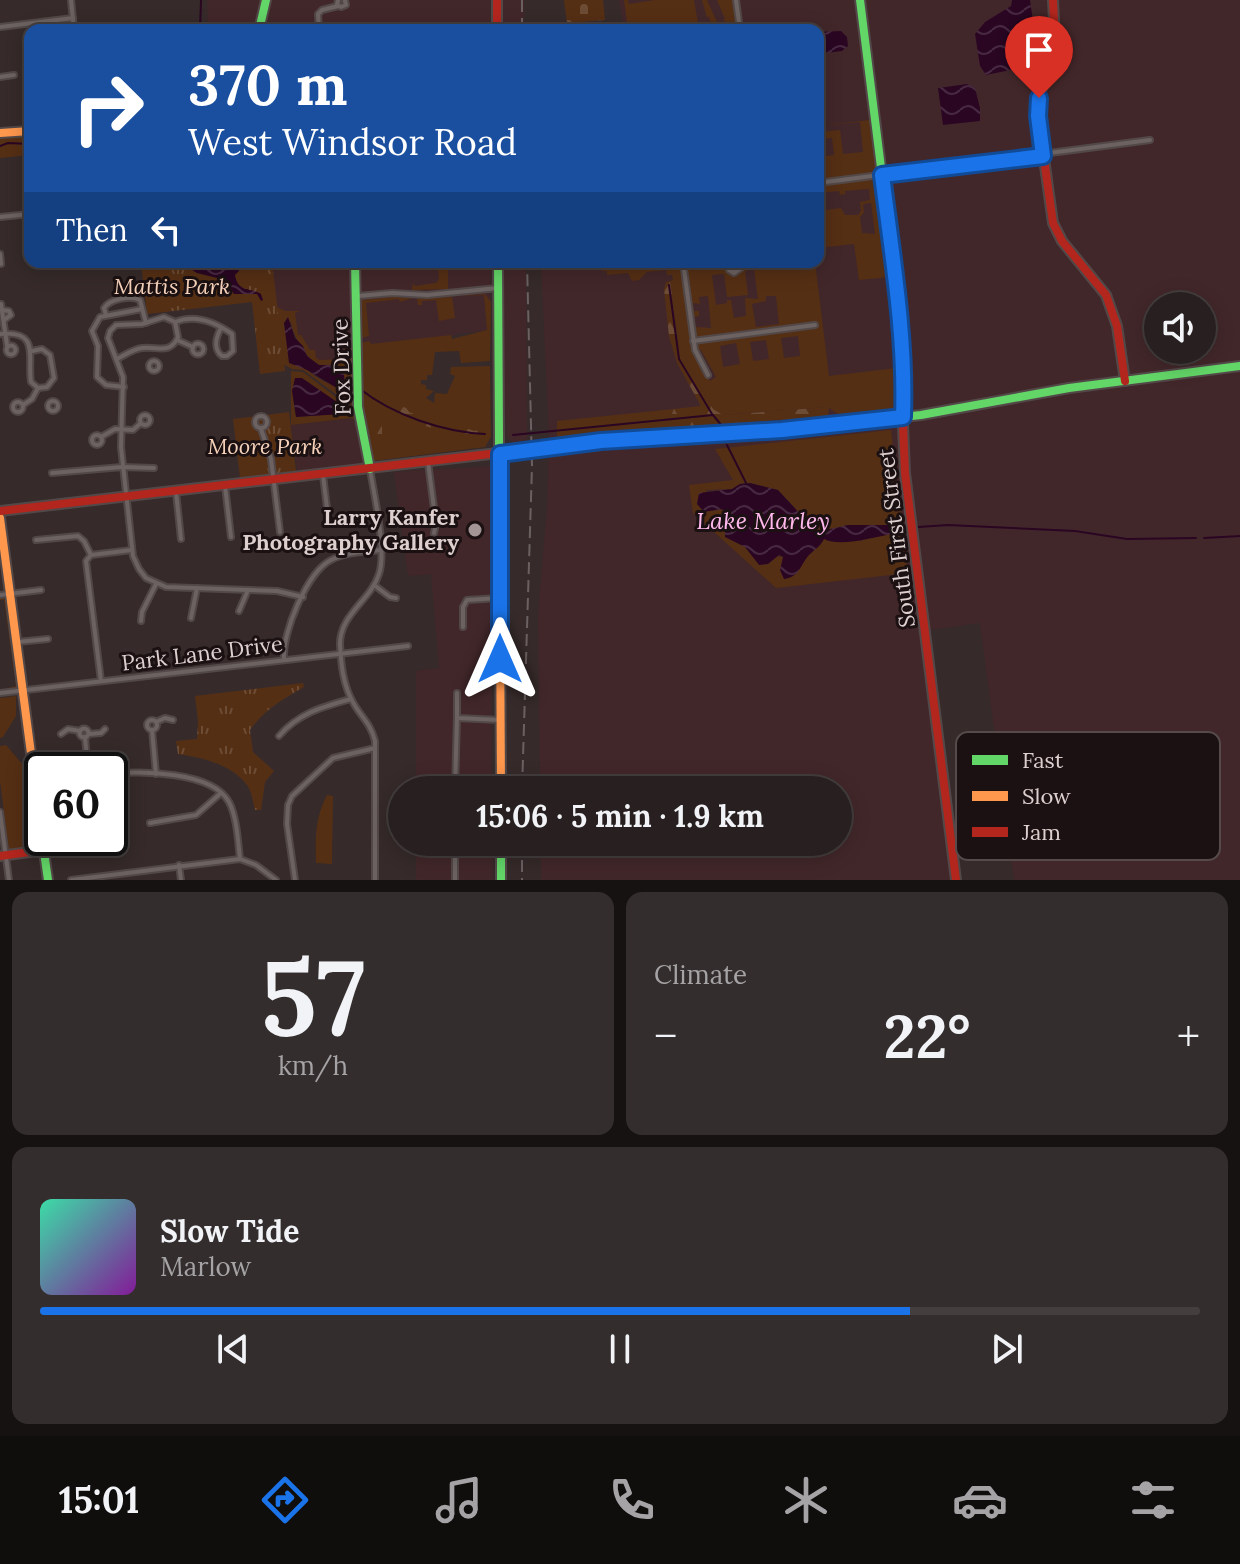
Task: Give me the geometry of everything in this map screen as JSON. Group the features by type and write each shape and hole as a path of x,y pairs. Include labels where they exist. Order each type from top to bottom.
{"main road":[{"path":"260,24 266,0"},
{"path":"497,0 497,24"},
{"name":"South First Street","path":"860,0 898,303 903,366 905,473 956,880"},
{"path":"1053,0 1055,42 1039,98 1038,116 1053,223 1062,241 1106,295 1117,326 1125,381"},
{"path":"0,133 24,131"},
{"name":"Fox Drive","path":"356,268 358,412 367,441 370,469"},
{"path":"498,268 501,776"},
{"path":"0,511 601,441 782,430 903,417 1057,390 1240,366"},
{"path":"0,518 34,752"},
{"path":"3,856 24,853"},
{"path":"45,856 48,880"},
{"path":"501,856 501,880"}],"street":[{"path":"71,0 74,24"},
{"path":"319,24 318,14 322,10 338,3 345,6 345,0"},
{"path":"736,0 739,24"},
{"path":"24,24 73,18"},
{"path":"0,27 24,24"},
{"path":"0,77 14,75"},
{"path":"824,182 1150,140"},
{"path":"0,217 24,215"},
{"path":"0,254 1,264"},
{"path":"684,268 695,350 708,375"},
{"path":"358,296 392,293 427,295 498,288"},
{"path":"106,315 104,305 121,299 138,298 146,323"},
{"path":"1,304 2,333 7,345"},
{"path":"124,387 106,385 97,377 98,346 92,331 100,317 142,309"},
{"path":"221,328 216,337 217,349 222,356 227,356 233,351 232,334 221,328 198,318 175,322 164,317 146,323 116,325 110,331 108,344 117,359 124,387 122,467 132,550 139,569 156,584 287,592 303,597"},
{"path":"175,322 177,340"},
{"path":"693,341 815,325"},
{"path":"2,333 22,337 32,351 30,378 38,388"},
{"path":"177,340 193,347"},
{"path":"117,359 137,349 168,349 177,340"},
{"path":"98,346 108,344"},
{"path":"154,361 155,349"},
{"path":"32,351 46,351 51,359 53,381 47,387 38,388"},
{"path":"23,405 32,399 38,388"},
{"path":"101,437 115,429 133,430 141,423"},
{"path":"261,429 271,459 280,532"},
{"path":"428,462 436,524 434,533"},
{"path":"52,473 122,467 154,468"},
{"path":"370,469 381,550 380,572 344,625 340,640 346,687 372,728 375,748 375,880"},
{"path":"323,475 327,508"},
{"path":"225,486 231,537"},
{"path":"176,492 181,539"},
{"path":"36,540 78,536 91,555"},
{"path":"101,681 85,563 91,555 132,550"},
{"path":"284,660 285,634 317,571 328,561 341,556 381,550"},
{"path":"141,621 142,612 156,584"},
{"path":"374,585 396,598"},
{"path":"191,618 197,588"},
{"path":"0,595 41,590"},
{"path":"239,611 248,590"},
{"path":"463,627 463,607 467,600 499,598"},
{"path":"17,642 48,639"},
{"name":"Park Lane Drive","path":"0,693 408,646"},
{"path":"455,776 457,693"},
{"path":"279,736 311,711 351,699"},
{"path":"156,774 152,730 156,722 165,718 173,720"},
{"path":"457,718 500,720"},
{"path":"61,734 68,729 80,731 84,728 87,752"},
{"path":"87,736 105,729"},
{"path":"295,880 286,813 292,796 333,758 375,748"},
{"path":"128,772 140,771 212,785 231,806 240,859"},
{"path":"150,823 196,815 221,793"},
{"path":"0,812 3,856 9,880"},
{"path":"455,856 455,880"},
{"path":"71,880 240,859 256,865 276,880"},
{"path":"179,865 181,880"}],"shaded area":[{"path":"207,0 490,0 490,24 208,24"},
{"path":"502,0 524,0 524,24 503,24"},
{"path":"619,0 1240,0 1240,880 1014,880 1011,860 1220,860 1220,732 994,732 980,623 928,630 960,880 541,880 541,856 852,856 852,776 540,776 538,614 547,508 549,437 541,268 824,268 824,24 623,24"},
{"path":"273,268 491,268 490,330 351,349 351,363 318,362 277,307"},
{"path":"503,268 526,268 527,442 513,443 507,436"},
{"path":"354,418 362,445 362,463 297,471 291,425"},
{"path":"490,466 492,776 416,776 416,671 439,668 431,574 408,576 394,472"},
{"path":"416,856 493,856 493,880 416,880"}],"green space":[{"path":"564,0 603,0 605,20 567,23"},
{"path":"624,0 628,0 629,4 694,0 699,24 627,24"},
{"path":"702,0 707,0 719,24 713,24 709,16 707,18"},
{"path":"717,0 733,0 736,24 728,24 723,20"},
{"path":"870,120 890,277 859,280 854,244 824,247 824,210 841,208 845,215 858,215 860,202 870,200 869,189 845,191 840,195 839,191 824,192 824,156 834,155 832,138 824,139 824,131 840,130 843,154 863,152 860,122 824,125","holes":["871,203 875,234 862,233 860,217 864,212 863,204"]},
{"path":"24,136 24,156 0,158 0,138"},
{"name":"Mattis Park","path":"142,268 273,268 285,371 260,374 252,302 147,314"},
{"path":"602,268 682,268 692,348 710,381 716,377 701,350 696,350 686,268 816,268 829,376 897,368 897,407 884,414 842,417 828,407 722,415 713,409 679,346 670,281 673,280 672,275 667,275 666,270 647,272 639,280 632,281 628,273 607,275 607,271 602,271","holes":["754,269 758,299 745,298 746,316 734,318 731,300 716,305 712,275 724,274 727,297 748,295 745,271","708,296 711,328 696,327 694,317 699,316 699,311 694,311 693,303 700,304 699,297","766,296 776,296 779,324 756,327 752,304 766,301","798,336 800,356 784,358 781,338","766,340 769,359 753,361 750,342","736,343 740,364 723,367 720,346"]},
{"path":"438,269 448,271 448,289 412,290 413,283 415,286 436,283 439,279"},
{"path":"670,281 679,346 713,409 723,415 829,407 828,416 665,429 674,409 701,406 677,363 669,336 664,289 666,282"},
{"path":"485,294 491,302 490,361 461,363 459,351 435,352 432,375 427,375 427,380 421,380 421,384 434,391 426,398 434,403 435,393 447,394 455,376 450,374 451,367 490,366 491,437 485,447 373,461 361,409 361,343 451,335 452,339 487,330 484,295 458,296"},
{"path":"452,297 455,318 439,321 436,300 422,301 422,305 418,305 417,299"},
{"path":"412,298 400,302 399,299 366,303 369,336 362,338 362,300"},
{"path":"277,307 285,311 300,311 295,313 298,335 310,350 315,350 316,358 320,360 346,359 344,343 351,342 352,406 303,370 281,363","holes":["291,322 310,358 320,365 340,367 344,384 350,386 326,382 306,368 291,348 284,323"]},
{"path":"291,371 303,372 353,410 354,420 291,425","holes":["293,397 333,414 296,417"]},
{"path":"369,379 375,383 377,398 406,408 410,413 420,411 474,431 483,429 483,438 436,429 402,418 375,401 366,391"},
{"path":"674,409 665,429 557,438 557,421"},
{"name":"Moore Park","path":"289,412 296,471 240,478 233,419"},
{"path":"373,413 378,415 382,427 382,452 376,450"},
{"path":"891,430 908,573 776,588 693,513 689,485 733,480 715,449","holes":["750,483 778,490 817,532 848,525 896,525 897,533 861,541 824,539 810,554 768,556 752,551 729,537 725,531 731,517 723,509 712,511 706,490 732,489"]},
{"path":"0,597 7,601 18,684 16,688 0,690 16,686 4,600"},
{"path":"303,683 304,687 268,711 250,730 253,752 274,771 265,782 261,810 255,810 249,788 233,772 207,760 178,754 176,741 197,739 195,696"},
{"path":"16,696 16,716 0,738 0,698"},
{"path":"6,745 23,765 24,848 9,850 0,781 0,746"},
{"path":"327,795 333,796 332,864 316,863 317,828"}],"water":[{"path":"1012,0 1030,0 1038,54 1026,67 986,75 980,66 975,34 985,22 1011,6"},
{"path":"841,31 847,37 848,46 842,51 824,53 824,32"},
{"path":"967,84 975,88 980,121 943,125 938,88"},
{"path":"188,268 242,268 235,275 239,285 261,294 263,300 257,294 234,294 225,280"},
{"path":"288,317 295,338 307,356 319,365 337,365 341,370 344,378 342,387 335,387 289,363 284,323"},
{"path":"295,378 302,378 340,404 342,414 296,417 292,391"},
{"name":"Lake Marley","path":"750,483 778,490 817,532 848,525 896,525 899,529 897,533 859,540 839,542 824,539 797,573 784,579 780,570 783,557 779,555 768,564 759,565 745,547 725,537 731,517 726,511 704,512 697,504 699,493 732,489"}],"waterway":[{"path":"200,24 201,0"},
{"path":"0,146 24,144"},
{"path":"669,285 679,359 712,414"},
{"path":"343,385 354,386"},
{"path":"360,389 388,407 419,420 452,430 485,434"},
{"path":"513,435 713,415 722,426"},
{"path":"727,445 746,483"},
{"path":"918,527 948,525 1075,531 1127,539 1196,538"},
{"path":"1204,538 1240,536"}],"railway":[{"path":"522,0 522,24"},
{"path":"522,776 532,466 527,268"},
{"path":"522,856 522,880"}],"traffic: fast":[{"path":"260,24 266,0"},
{"path":"860,0 898,303"},
{"path":"355,268 358,407 370,469"},
{"path":"498,268 500,620"},
{"path":"662,437 782,430 921,415 1069,388 1240,366"},
{"path":"45,856 48,880"},
{"path":"501,856 501,880"}],"traffic: slow":[{"path":"0,133 24,131"},
{"path":"0,518 31,752"},
{"path":"500,620 501,776"}],"traffic: jam":[{"path":"497,0 497,24"},
{"path":"1053,0 1055,42 1039,98 1038,116 1053,223 1062,241 1106,295 1117,326 1125,381"},
{"path":"898,303 905,473 956,880"},
{"path":"0,511 601,441 662,437"},
{"path":"0,856 24,853"}],"place":[{"name":"Larry Kanfer Photography Gallery","path":"475,530"}],"route":[{"path":"500,659 500,454 601,441 782,430 903,417 898,303 882,175 1043,156 1039,98"}]}
